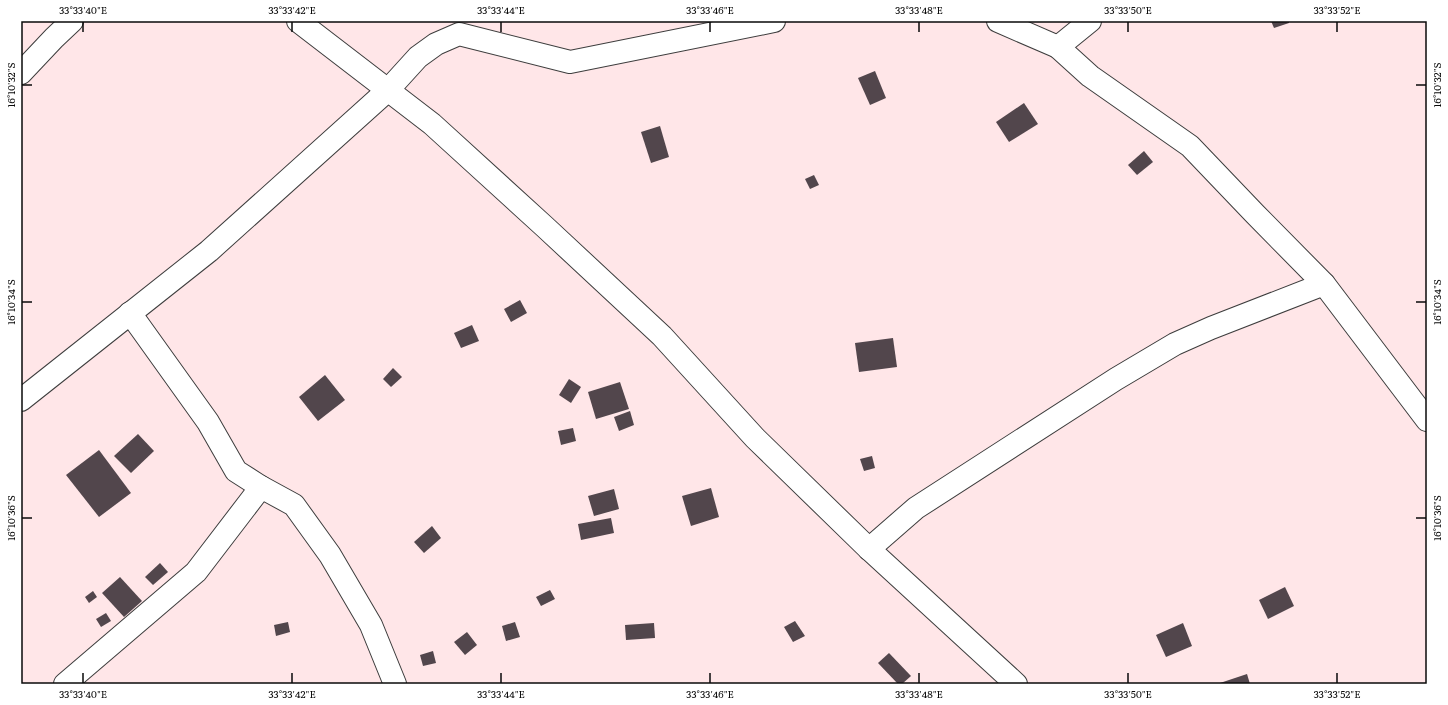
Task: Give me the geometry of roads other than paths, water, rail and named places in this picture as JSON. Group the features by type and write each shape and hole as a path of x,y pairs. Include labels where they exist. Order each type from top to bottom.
{"street":[{"path":"21,73 72,21"},
{"path":"298,21 432,124 662,336 755,438 869,549 1016,684"},
{"path":"21,400 209,251 388,90 418,57 436,44 459,34 570,62 726,26 774,21"},
{"path":"998,21 1058,47 1090,76 1190,146 1324,284 1427,420"},
{"path":"1058,47 1090,21"},
{"path":"869,549 916,508 1109,383 1175,344 1211,328 1324,284"},
{"path":"130,313 208,422 236,471 294,505 330,555 371,625 395,684"},
{"path":"65,684 196,572 261,487"}]}
